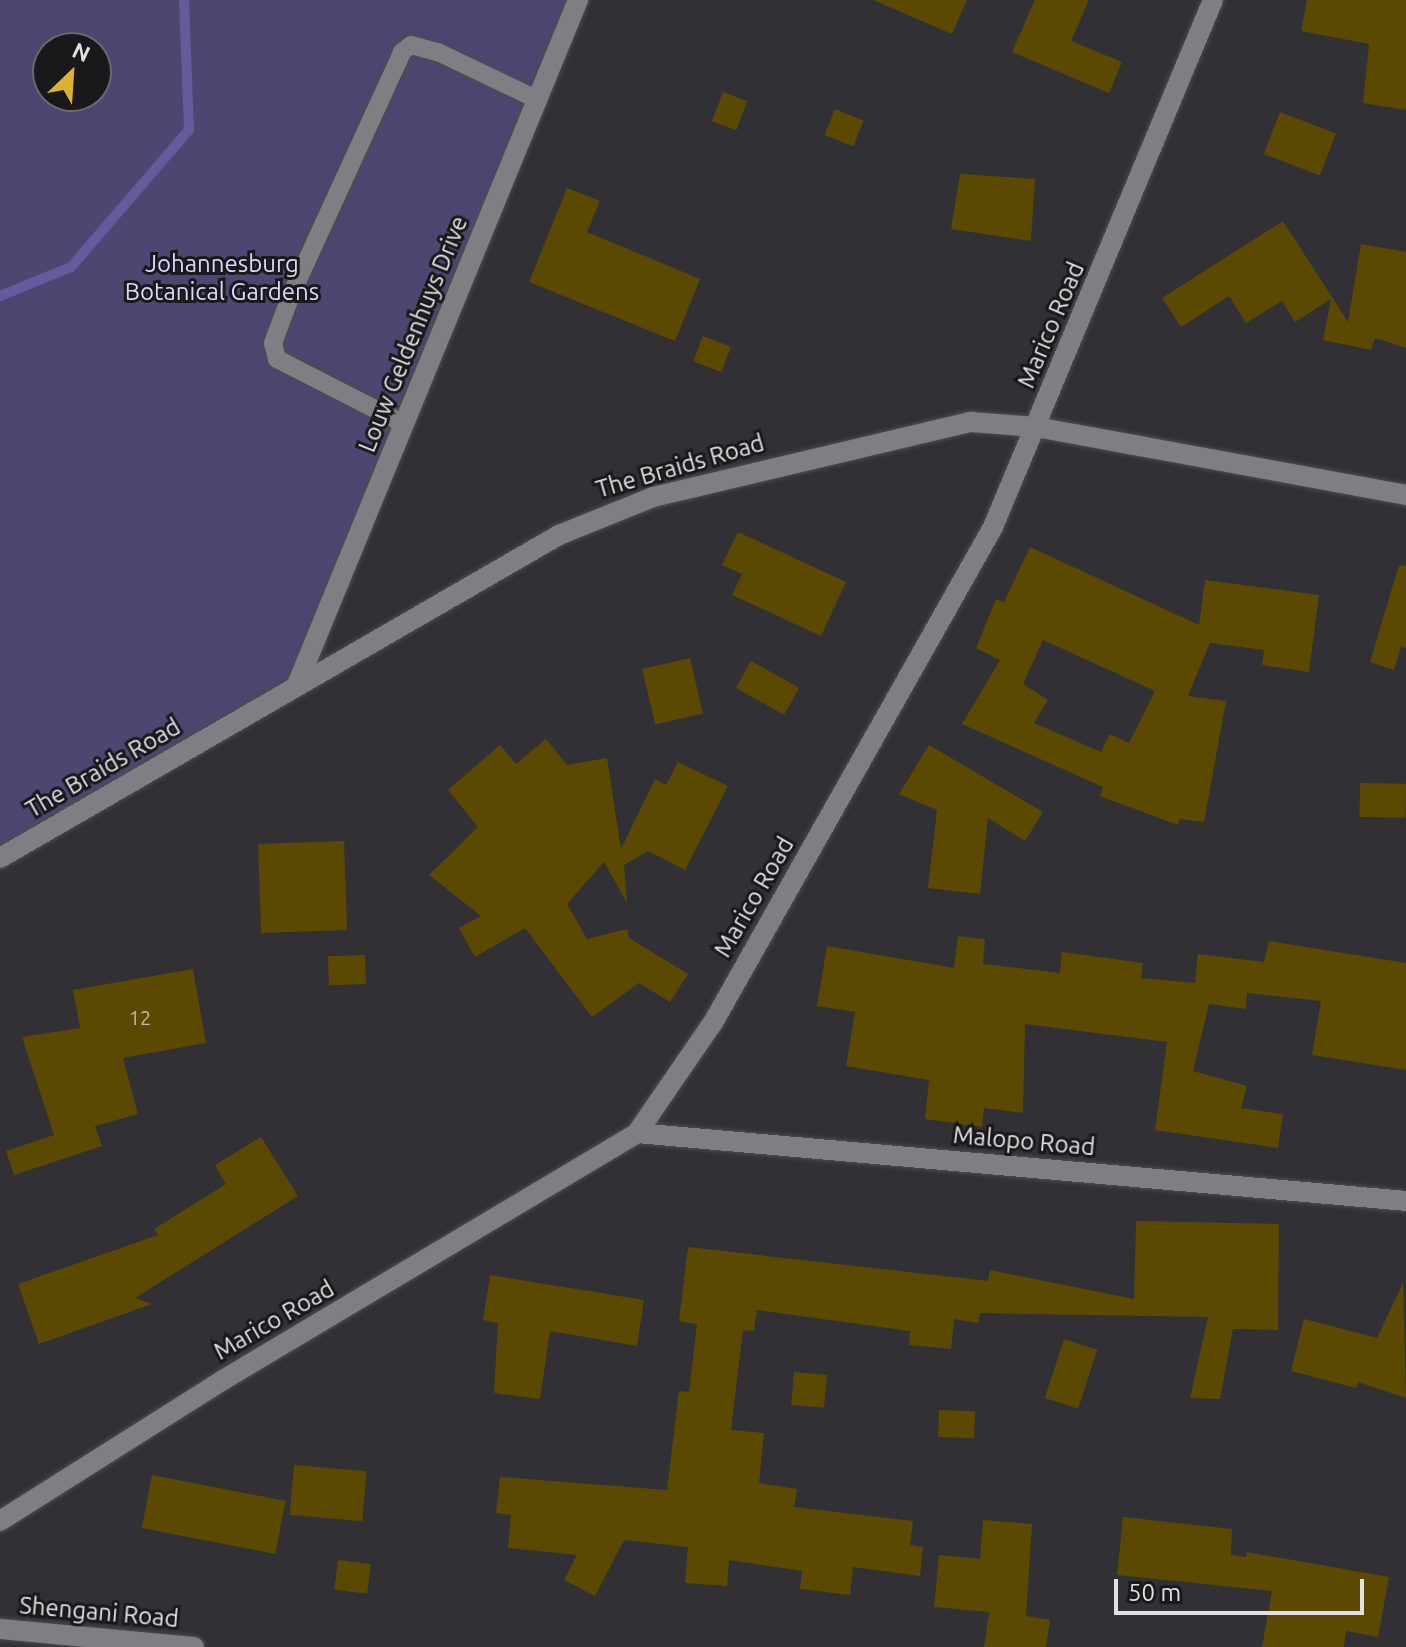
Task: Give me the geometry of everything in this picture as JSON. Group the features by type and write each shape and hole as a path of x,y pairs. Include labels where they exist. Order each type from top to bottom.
{"street":[{"name":"Louw Geldenhuys Drive","path":"296,687 578,0"},
{"name":"Marico Road","path":"0,1521 223,1380 637,1133 714,1021 993,527 1213,0"},
{"name":"The Braids Road","path":"0,858 296,687 615,509 954,424 1036,427 1406,495"},
{"name":"Malopo Road","path":"637,1133 1406,1201"},
{"name":"Shengani Road","path":"0,1629 194,1647"}],"lane":[{"path":"404,424 277,359 273,343 291,295 402,52 411,45 438,52 538,100"}],"green space":[{"name":"Johannesburg Botanical Gardens","path":"0,0 572,0 298,679 0,850"}],"building":[{"path":"873,0 967,0 952,34"},
{"path":"1035,0 1089,0 1071,41 1122,62 1109,93 1012,52"},
{"path":"1307,0 1406,0 1406,110 1363,103 1369,44 1301,31"},
{"path":"723,92 747,101 736,130 712,121"},
{"path":"835,109 864,121 853,147 825,135"},
{"path":"1280,112 1336,134 1320,176 1264,154"},
{"path":"960,174 1035,179 1031,241 951,229"},
{"path":"567,188 600,201 587,232 700,279 675,341 529,282"},
{"path":"1283,221 1348,322 1361,244 1406,252 1406,348 1375,338 1371,350 1323,340 1331,299 1295,322 1282,301 1246,323 1229,296 1181,327 1162,298"},
{"path":"703,336 731,347 721,372 693,361"},
{"path":"738,532 846,582 821,636 732,595 742,574 722,565"},
{"path":"1030,547 1199,625 1205,580 1319,595 1309,672 1262,665 1264,650 1210,643 1188,696 1226,701 1204,822 1180,819 1178,825 1100,796 1103,787 962,724 1000,660 976,648 996,599 1004,602","holes":["1043,640 1155,691 1129,743 1110,734 1101,752 1034,723 1048,700 1023,684"]},
{"path":"1399,565 1406,566 1406,648 1401,647 1394,670 1370,662"},
{"path":"690,658 703,714 655,725 642,669"},
{"path":"751,661 799,688 784,715 736,688"},
{"path":"546,739 567,765 607,758 621,849 655,779 666,785 678,762 728,786 685,870 648,851 624,865 627,903 604,862 567,904 587,939 627,929 629,938 688,974 670,1002 639,983 592,1017 525,928 475,957 459,928 481,916 429,875 478,827 448,790 500,745 516,764"},
{"path":"929,745 1043,812 1025,841 988,818 980,894 928,888 937,810 899,794"},
{"path":"1360,783 1406,784 1405,818 1359,817"},
{"path":"344,841 347,930 261,933 258,844"},
{"path":"958,936 985,939 983,964 1060,973 1062,952 1143,963 1141,978 1195,983 1198,954 1264,962 1269,941 1406,963 1406,1070 1312,1055 1321,1001 1247,993 1246,1009 1209,1004 1193,1071 1247,1086 1241,1108 1283,1114 1278,1148 1155,1130 1167,1042 1025,1024 1023,1113 984,1108 982,1127 925,1119 929,1080 846,1066 855,1012 817,1006 827,946 954,968"},
{"path":"365,955 366,984 329,985 328,956"},
{"path":"193,969 206,1043 123,1058 138,1114 95,1126 102,1146 14,1175 6,1151 54,1135 22,1037 80,1028 73,990"},
{"path":"261,1137 298,1196 135,1298 152,1304 39,1344 18,1284 158,1235 154,1229 226,1184 215,1165"},
{"path":"1136,1221 1279,1224 1278,1330 1233,1329 1220,1399 1190,1398 1208,1317 980,1313 978,1323 954,1319 951,1349 909,1345 910,1331 757,1310 754,1331 743,1330 731,1430 764,1433 759,1483 797,1489 794,1507 913,1521 910,1545 923,1547 920,1576 853,1567 850,1595 800,1589 802,1571 729,1560 727,1586 685,1583 688,1547 624,1540 595,1596 564,1580 577,1555 508,1548 511,1515 496,1513 500,1477 667,1490 679,1391 689,1392 697,1324 679,1321 688,1247 988,1281 990,1270 1134,1299"},
{"path":"490,1275 644,1300 637,1346 550,1331 540,1399 494,1393 498,1323 483,1320"},
{"path":"1403,1283 1406,1398 1358,1382 1356,1388 1291,1371 1304,1319 1377,1338"},
{"path":"1064,1339 1097,1350 1078,1409 1045,1398"},
{"path":"794,1372 827,1375 824,1408 791,1405"},
{"path":"939,1410 975,1411 974,1438 938,1437"},
{"path":"294,1465 367,1471 362,1521 290,1515"},
{"path":"152,1475 286,1501 275,1554 142,1528"},
{"path":"1123,1517 1232,1529 1231,1555 1246,1557 1247,1552 1389,1577 1378,1637 1346,1631 1344,1647 1262,1647 1272,1591 1117,1575"},
{"path":"983,1520 1032,1524 1026,1616 1050,1620 1046,1647 984,1647 989,1612 934,1607 939,1555 980,1559"},
{"path":"338,1560 371,1564 367,1594 334,1590"}],"waterway":[{"path":"0,296 71,267 189,130 184,0"}]}
